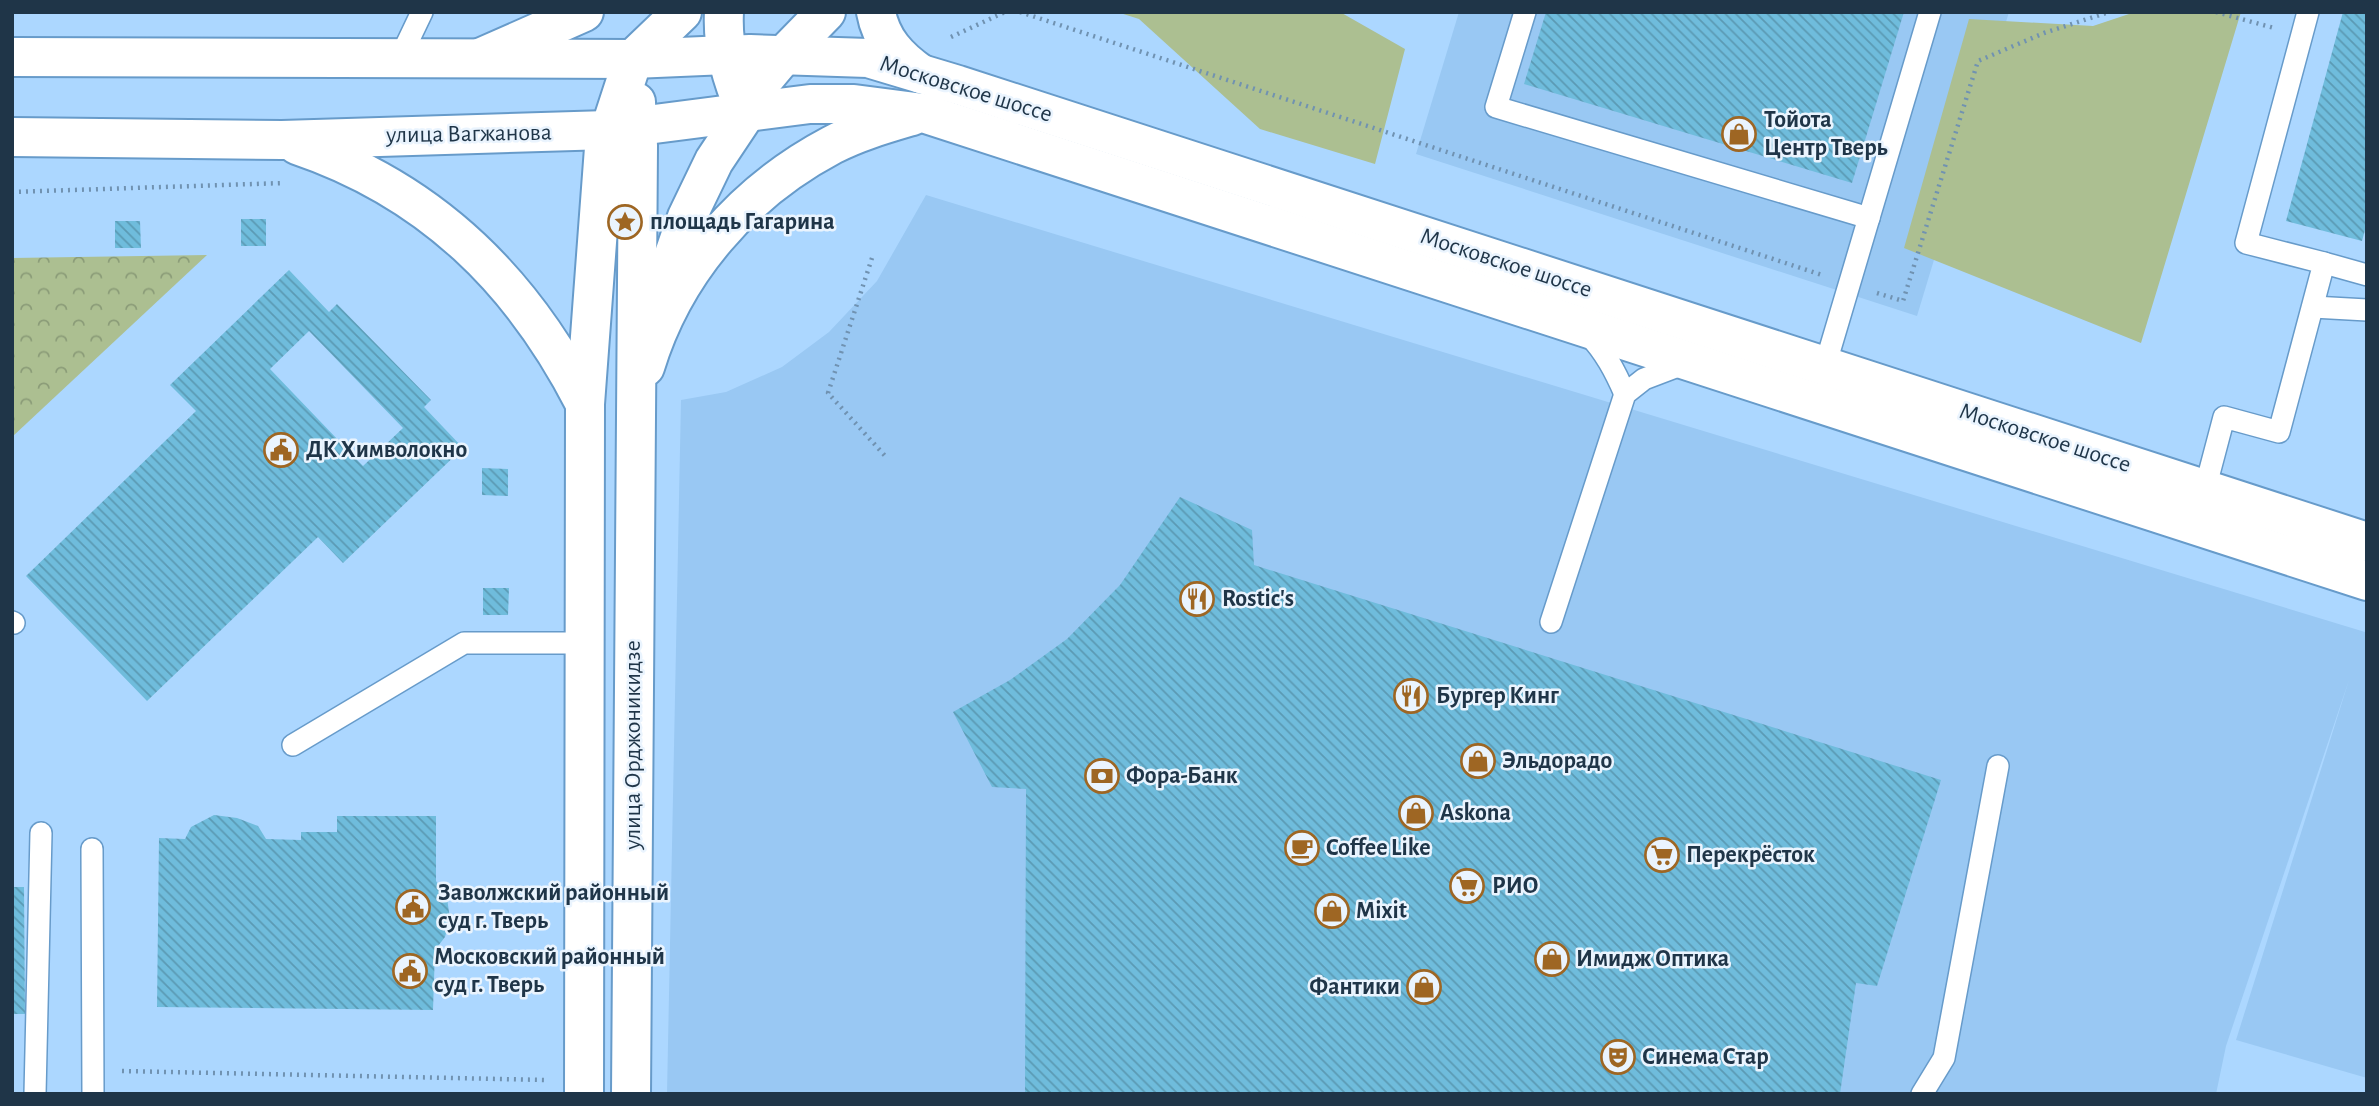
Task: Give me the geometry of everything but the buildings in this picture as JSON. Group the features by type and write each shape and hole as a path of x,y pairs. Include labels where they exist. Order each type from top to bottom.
{"main road":[{"path":"480,58 584,12"},
{"path":"636,396 623,129 633,59 682,12"},
{"path":"724,12 726,55 733,85 746,113"},
{"path":"636,396 666,275 687,217 714,161 746,113 763,80 826,12"},
{"path":"876,12 887,43 902,61 920,74"},
{"name":"Московское шоссе","path":"633,59 726,55 868,58 1825,366 2200,507 2367,581"},
{"path":"12,57 633,59"},
{"name":"улица Вагжанова","path":"12,137 282,140 623,129 810,104 854,104 923,113"},
{"path":"636,396 650,350 668,307 693,267 722,229 755,196 793,167 834,144 878,126 923,113"},
{"name":"Московское шоссе","path":"923,113 1690,361 2200,507 2367,542"},
{"name":"улица Орджоникидзе","path":"568,1087 586,643 585,404 604,148 623,129"},
{"path":"282,140 351,166 388,186 424,209 458,236 489,264 524,305 566,366 585,404"},
{"name":"улица Орджоникидзе","path":"631,1094 636,396"}],"lane":[{"path":"400,58 422,12"},
{"path":"1525,12 1496,107 1869,218"},
{"path":"1825,366 1930,12"},
{"path":"2308,12 2246,243 2367,275"},
{"path":"2200,507 2224,417 2279,432 2324,263"},
{"path":"2313,307 2367,310"},
{"path":"1579,325 1600,347 1614,368 1625,394"},
{"path":"1551,622 1625,394 1644,379 1690,361"},
{"path":"293,745 464,643 586,643"},
{"path":"1922,1094 1944,1058 1998,766"},
{"path":"35,1094 41,833"},
{"path":"92,849 93,1094"}],"path":[{"path":"951,37 1004,12"},
{"path":"2220,13 2302,35"},
{"path":"12,192 295,182"},
{"path":"872,258 828,393 887,458"},
{"path":"92,1070 568,1087"}],"shaded area":[{"path":"1459,12 2009,12 1917,316 1416,154"},
{"path":"926,195 2365,632 2367,1078 2236,1040 2349,680 2226,1046 2216,1094 667,1094 681,400 726,392 782,367 829,332 877,281"}],"green space":[{"path":"1117,12 1340,12 1405,49 1375,164 1260,129 1139,19"},
{"path":"2135,12 2241,12 2141,343 1904,248 1969,19 2093,26"},
{"path":"207,255 12,437 12,258"}],"place":[{"name":"Тойота Центр Тверь","path":"1739,134"},
{"name":"площадь Гагарина","path":"625,222"},
{"name":"ДК Химволокно","path":"281,450"},
{"name":"Rostic's","path":"1197,599"},
{"name":"Бургер Кинг","path":"1411,696"},
{"name":"Эльдорадо","path":"1478,761"},
{"name":"Фора-Банк","path":"1102,776"},
{"name":"Askona","path":"1416,813"},
{"name":"Coffee Like","path":"1302,848"},
{"name":"Перекрёсток","path":"1662,855"},
{"name":"РИО","path":"1467,886"},
{"name":"Заволжский районный суд г. Тверь","path":"413,907"},
{"name":"Mixit","path":"1332,911"},
{"name":"Имидж Оптика","path":"1552,959"},
{"name":"Московский районный суд г. Тверь","path":"410,971"},
{"name":"Фантики","path":"1424,987"},
{"name":"Синема Стар","path":"1618,1057"}]}
